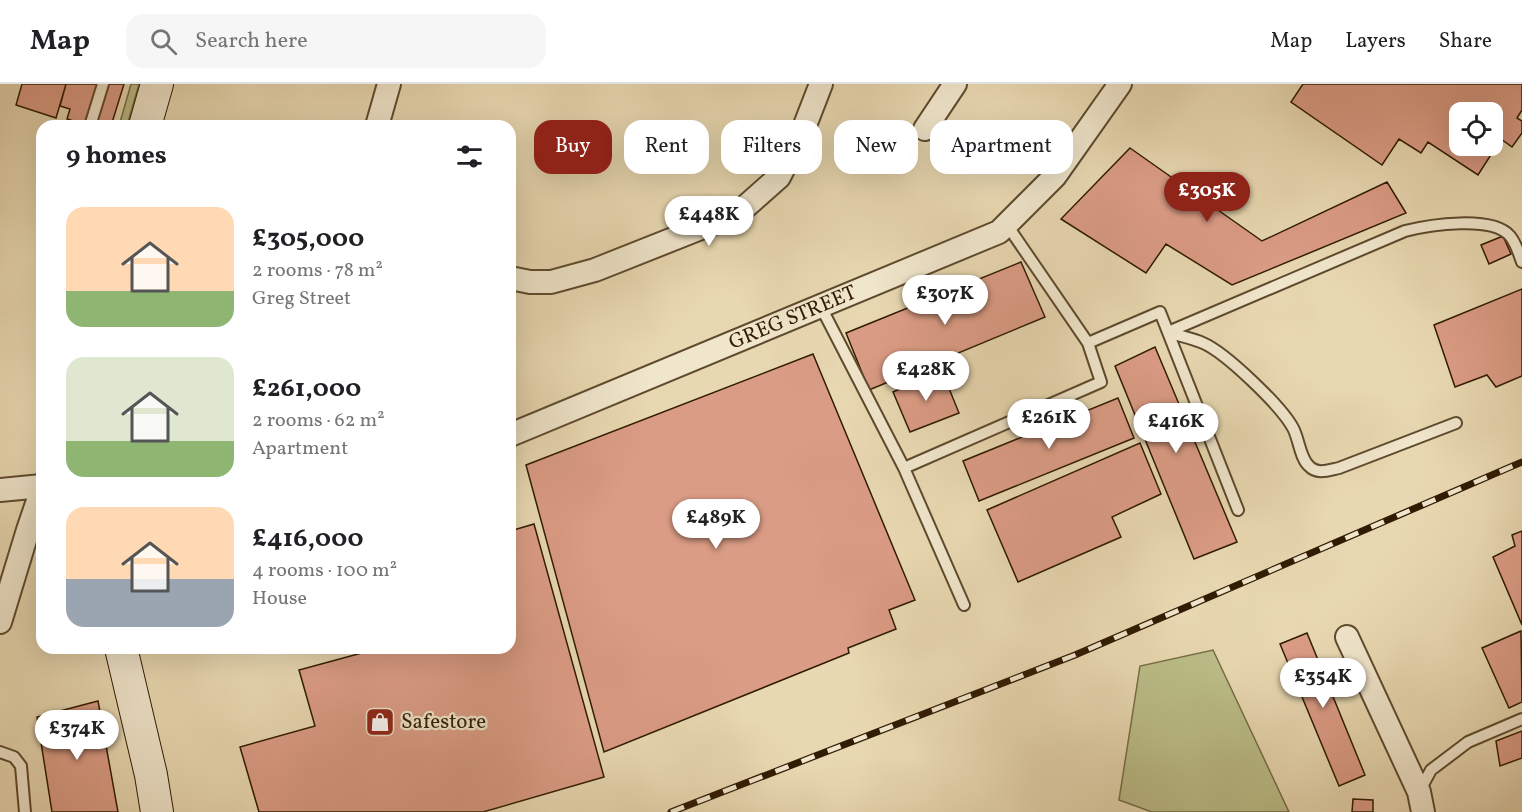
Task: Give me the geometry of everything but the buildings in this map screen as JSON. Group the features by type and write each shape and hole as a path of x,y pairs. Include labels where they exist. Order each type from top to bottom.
{"main road":[{"path":"147,120 157,84"},
{"path":"122,654 151,775 157,812"}],"street":[{"path":"378,120 390,84"},
{"path":"516,279 551,282 595,270 726,218 744,208 779,177 802,133 821,84"},
{"name":"GREG STREET","path":"516,433 999,232 1055,176 1120,84"},
{"path":"925,129 948,87"},
{"path":"0,490 36,488"},
{"path":"0,622 36,507"},
{"path":"1347,637 1421,802"}],"lane":[{"path":"92,120 103,84"},
{"path":"1168,332 1405,231 1420,227 1466,224 1503,230 1511,237 1522,262"},
{"path":"904,468 1101,382 1088,343 1007,225"},
{"path":"821,307 904,468 964,605"},
{"path":"1088,343 1160,312 1238,510"},
{"path":"1168,332 1203,343 1237,367 1285,416 1294,429 1307,465 1315,471 1323,472 1339,468 1456,423"},
{"path":"1421,802 1431,770 1468,742 1522,719"},
{"path":"0,752 14,757 21,766 25,812"}],"green space":[{"path":"131,84 139,84 129,120 121,120"},
{"path":"1213,650 1289,812 1152,812 1119,800 1140,666"}],"railway":[{"path":"671,812 1075,655 1522,462"}],"place":[{"name":"Safestore","path":"380,722"}]}
